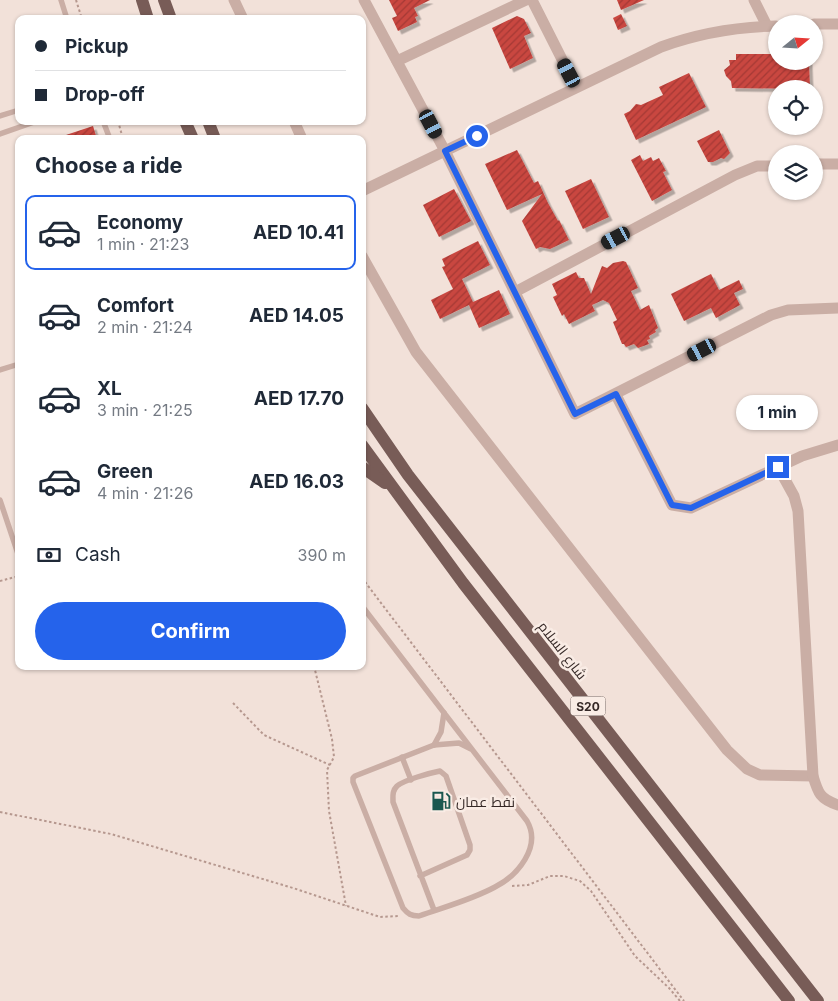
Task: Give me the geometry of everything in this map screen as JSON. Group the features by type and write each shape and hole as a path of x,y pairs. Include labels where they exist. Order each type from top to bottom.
{"main road":[{"path":"142,0 147,15"},
{"path":"164,0 170,15"},
{"name":"شارع السلام","path":"366,414 408,475 818,1001"},
{"name":"S20","path":"366,450 463,583 789,1001"},
{"path":"366,470 395,490"}],"street":[{"path":"234,0 241,15"},
{"path":"364,0 445,151 575,414 771,315 788,310 838,308"},
{"path":"397,61 526,0"},
{"path":"532,0 576,87"},
{"path":"754,0 768,20"},
{"path":"823,24 838,24"},
{"path":"366,189 576,87 678,40 718,30 768,26"},
{"path":"823,164 838,164"},
{"path":"515,292 735,175 757,166 768,166"},
{"path":"366,263 416,352 727,750 747,769 760,775 813,776"},
{"path":"616,394 672,505 691,508 802,456 838,445"},
{"path":"778,467 794,496 798,511 813,776 818,792 826,801 838,805"}],"lane":[{"path":"60,0 66,15"},
{"path":"0,116 15,111"},
{"path":"0,134 26,125"},
{"path":"0,370 15,365"},
{"path":"0,500 15,545"},
{"path":"366,611 531,827 530,850 521,866 496,887 418,916 412,916 403,908 353,782 355,776 434,745 459,744 471,749"},
{"path":"434,745 441,732 444,713"},
{"path":"402,757 411,780"},
{"path":"420,876 467,855 470,850 470,845 446,776 440,771 397,786 392,793 393,802 420,876 434,910"}],"path":[{"path":"76,0 81,15"},
{"path":"0,581 15,577"},
{"path":"366,583 684,1001"},
{"path":"315,670 332,739 334,757 327,770 329,811 346,906"},
{"path":"233,703 264,735 330,765"},
{"path":"0,812 111,834 380,917 412,916"},
{"path":"496,887 528,885 550,876 564,876 580,881 591,891 635,956 680,1001"}],"building":[{"path":"389,0 430,0 414,8 418,16 415,17 417,22 398,31 392,18 397,16"},
{"path":"617,0 644,0 621,10"},
{"path":"621,14 627,26 618,30 613,18"},
{"path":"517,16 524,19 531,33 524,36 533,58 510,69 492,28"},
{"path":"736,54 768,54 768,70 809,70 810,80 768,80 768,88 732,88 731,81 726,76 724,70 730,65 729,60 736,60"},
{"path":"689,73 706,107 636,140 624,114 630,111 636,104 641,105 663,95 659,87"},
{"path":"93,126 96,135 66,135"},
{"path":"719,130 730,153 724,159 721,158 708,162 697,141"},
{"path":"517,150 534,183 538,181 569,240 550,249 540,247 536,249 522,221 542,194 507,210 485,164"},
{"path":"640,155 643,161 651,157 653,161 659,158 666,171 663,172 672,190 652,201 631,160"},
{"path":"591,179 609,217 583,229 565,191"},
{"path":"454,189 471,221 439,237 423,205"},
{"path":"478,241 490,265 462,279 473,302 499,290 510,314 479,328 469,305 440,319 431,300 453,289 442,267 445,266 442,259"},
{"path":"626,262 638,288 631,291 640,310 649,305 658,328 655,330 656,332 649,336 650,339 647,340 649,344 638,348 634,344 626,347 622,344 613,322 617,320 609,303 603,300 592,305 595,311 569,324 564,314 562,316 553,297 557,295 552,284 576,272 579,278 584,278 591,294 602,266 607,268 613,263"},
{"path":"711,274 719,290 739,280 743,289 734,293 740,305 716,318 711,308 684,321 671,294"}],"place":[{"name":"نفط عمان","path":"441,801"}],"route":[{"path":"477,136 445,151 575,414 616,394 672,505 691,508 778,467"}]}
